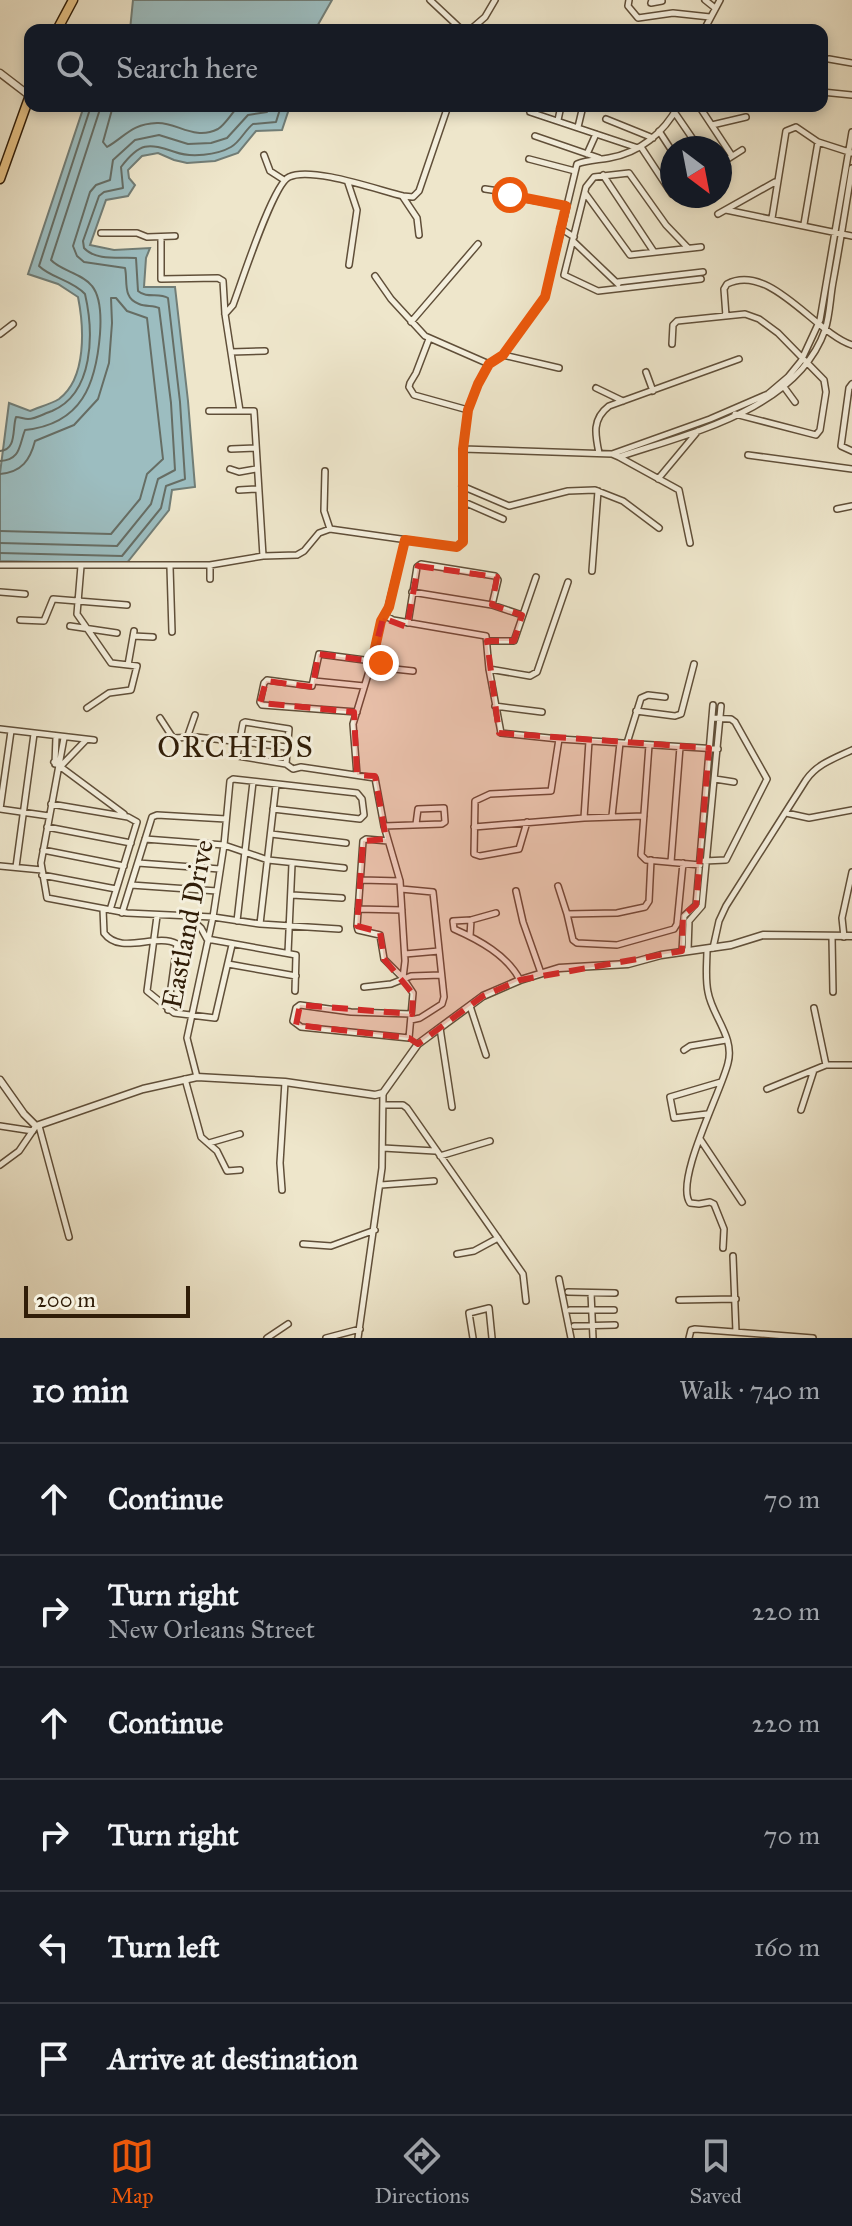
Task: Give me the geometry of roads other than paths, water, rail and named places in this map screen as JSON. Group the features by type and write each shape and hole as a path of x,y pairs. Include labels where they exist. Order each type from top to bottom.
{"main road":[{"path":"60,24 73,0"},
{"path":"0,179 24,112"}],"street":[{"path":"430,0 456,24"},
{"path":"477,24 495,0"},
{"path":"629,0 628,6 638,18 673,13 710,17"},
{"path":"652,0 651,3 662,1"},
{"path":"705,0 715,8"},
{"path":"707,24 720,0"},
{"path":"829,59 852,63"},
{"path":"0,73 24,91"},
{"path":"828,93 852,95"},
{"path":"225,314 233,305 272,203 284,180 292,175 312,174 413,197 419,191 446,112"},
{"path":"530,112 640,148 660,177"},
{"path":"558,120 560,112"},
{"path":"578,127 582,112"},
{"path":"703,112 719,136"},
{"path":"0,565 210,565 263,556 299,555 313,538 330,529 457,547 464,537 463,449 468,410 489,364 503,355 545,297 577,164 621,156 640,148 675,113 691,136"},
{"path":"712,125 746,117"},
{"path":"606,119 653,138"},
{"path":"772,218 776,181 789,128 796,127 818,142 850,153"},
{"path":"659,131 662,136"},
{"path":"619,457 734,413 782,386 805,360 824,331 852,132"},
{"path":"587,154 596,134"},
{"path":"535,136 603,159"},
{"path":"804,225 818,142"},
{"path":"732,156 742,150"},
{"path":"264,155 270,171 284,180"},
{"path":"529,159 575,171"},
{"path":"845,193 852,168"},
{"path":"688,248 666,225 631,175 624,171 603,175 590,180 585,193 565,277 598,291 618,285 702,276"},
{"path":"603,175 654,252"},
{"path":"718,214 776,181"},
{"path":"347,182 357,210 349,265"},
{"path":"485,189 566,206"},
{"path":"585,193 631,255 701,247"},
{"path":"403,196 417,218 419,235"},
{"path":"726,210 852,236"},
{"path":"560,228 618,285"},
{"path":"101,233 175,236"},
{"path":"558,236 573,241"},
{"path":"161,237 161,279 222,278 240,411"},
{"path":"411,322 478,244"},
{"path":"375,276 411,322 429,339 489,364"},
{"path":"726,316 724,289 727,284 734,280 756,282 776,289 824,331 852,345"},
{"path":"805,360 830,282"},
{"path":"672,344 673,325 677,321 745,314 759,319 824,380 826,392 820,430 816,435 734,413"},
{"path":"0,334 13,324"},
{"path":"429,339 410,383 411,391 414,395 468,410"},
{"path":"231,352 265,351"},
{"path":"503,355 559,368"},
{"path":"599,453 595,422 601,412 739,359"},
{"path":"646,372 653,391"},
{"path":"852,384 841,446 852,451"},
{"path":"782,386 795,402"},
{"path":"596,388 623,401"},
{"path":"209,411 254,411 263,556"},
{"path":"612,454 700,426"},
{"path":"658,479 700,426"},
{"path":"231,449 256,448"},
{"path":"463,449 612,454 679,490 690,543"},
{"path":"748,455 852,469"},
{"path":"230,469 239,472 256,469"},
{"path":"325,471 324,511 330,529"},
{"path":"462,486 509,506 568,491 598,491 623,501 659,528"},
{"path":"239,490 257,489"},
{"path":"592,571 598,491"},
{"path":"463,502 503,519"},
{"path":"837,509 852,506"},
{"path":"357,775 353,726 405,540"},
{"path":"210,565 210,579"},
{"path":"408,623 419,565 495,576 498,580 492,605"},
{"path":"81,566 77,614 111,663 137,666 131,690 109,693 87,708"},
{"path":"170,567 172,632"},
{"path":"488,641 514,641 536,577"},
{"path":"489,669 530,676 537,672 568,582"},
{"path":"0,592 25,594"},
{"path":"412,592 492,605 522,615"},
{"path":"20,620 44,621 53,599 127,605"},
{"path":"386,616 408,623 484,635 488,641 489,669 501,733 718,749"},
{"path":"70,626 117,633"},
{"path":"128,665 134,633 153,637"},
{"path":"357,712 260,703 266,681 310,686 314,681 319,654 378,659 385,668 413,671"},
{"path":"636,711 681,714 694,664"},
{"path":"314,681 364,686"},
{"path":"612,816 624,743 636,711 644,696 665,697"},
{"path":"685,951 683,919 696,906 703,863 715,779 720,718 717,705 712,718 709,748 703,863"},
{"path":"495,706 542,712"},
{"path":"187,738 195,715"},
{"path":"160,718 171,737 287,747"},
{"path":"649,745 641,855 651,860 683,863 726,860 767,779 735,722 712,718"},
{"path":"286,764 289,729 245,722 234,756 286,764 293,769 301,767 375,779 384,826 401,885 405,954 403,978"},
{"path":"0,729 90,740 57,773 43,850 42,872 47,898 122,913 213,917 289,927 339,929"},
{"path":"11,731 0,809 49,816"},
{"path":"16,867 34,734"},
{"path":"56,737 54,762 57,773"},
{"path":"61,766 64,738"},
{"path":"527,822 519,849 480,856 473,851 475,801 483,796 552,790 559,739"},
{"path":"584,818 589,741"},
{"path":"671,862 680,747"},
{"path":"723,1248 724,1229 714,1204 694,1204 685,1195 707,1114 729,1061 726,1040 707,991 710,948 726,906 812,772 852,750"},
{"path":"54,762 137,822 116,889 106,910 104,933 107,938 136,944 154,940 172,941 179,948 168,1010"},
{"name":"Eastland Drive","path":"197,1077 187,1038 213,917 232,779 253,782"},
{"path":"715,779 734,782"},
{"path":"237,921 253,782 360,794 364,815 360,819 273,809"},
{"path":"260,924 276,785"},
{"path":"51,804 128,817"},
{"path":"384,826 444,823 444,807 418,809 416,824"},
{"path":"786,813 809,818 852,810"},
{"path":"122,913 155,815 226,819"},
{"path":"473,827 644,816"},
{"path":"47,827 131,843"},
{"path":"271,834 346,843"},
{"path":"145,839 224,845 268,860 344,868"},
{"path":"388,841 364,840 357,929 380,935 384,959 413,993 409,1038"},
{"path":"43,850 124,866"},
{"path":"567,914 617,913 645,907 649,901 651,860"},
{"path":"138,863 220,869"},
{"path":"558,886 572,938 577,943 621,944 674,929 683,863"},
{"path":"288,953 292,864"},
{"path":"0,866 116,889"},
{"path":"358,1338 381,1185 383,1093 418,1044 483,996 541,973 575,966 628,964 763,935 848,936 842,918 852,872"},
{"path":"361,880 433,892 443,1002 420,1018 300,1005 296,1008 293,1021 298,1026 409,1038 418,1044"},
{"path":"131,885 217,891"},
{"path":"516,891 541,973"},
{"path":"292,895 342,898"},
{"path":"358,909 402,910"},
{"path":"496,913 453,921 454,929 505,959 520,980"},
{"path":"157,916 147,991 168,1010 191,1017 215,1018 232,945"},
{"path":"188,916 207,939 297,957 295,991"},
{"path":"470,936 471,920"},
{"path":"832,937 833,992"},
{"path":"405,954 439,951"},
{"path":"228,964 296,976"},
{"path":"364,987 391,984 403,978 441,975"},
{"path":"470,1006 486,1055"},
{"path":"814,1008 826,1065"},
{"path":"440,1028 452,1107"},
{"path":"684,1050 726,1040"},
{"path":"767,1089 826,1065 852,1065"},
{"path":"801,1110 815,1069"},
{"path":"0,1126 36,1127 143,1089 197,1077 285,1082 375,1095 383,1093"},
{"path":"185,1079 199,1132 227,1171 240,1170"},
{"path":"0,1080 36,1127 69,1237"},
{"path":"707,1114 674,1118 670,1097 721,1081"},
{"path":"282,1190 280,1163 285,1082"},
{"path":"384,1105 405,1106 523,1274 526,1301"},
{"path":"0,1165 19,1151 36,1127"},
{"path":"209,1143 240,1134"},
{"path":"700,1138 742,1202"},
{"path":"383,1148 438,1153 490,1141"},
{"path":"381,1185 434,1181"},
{"path":"303,1244 331,1246 375,1230"},
{"path":"457,1254 474,1251 498,1238"},
{"path":"733,1256 740,1334"},
{"path":"559,1279 571,1338"},
{"path":"568,1292 615,1293"},
{"path":"591,1293 593,1338"},
{"path":"679,1300 736,1299"},
{"path":"473,1338 469,1313 489,1308 492,1338"},
{"path":"570,1310 614,1310"},
{"path":"267,1338 288,1324"},
{"path":"574,1326 615,1325"},
{"path":"326,1338 360,1329"},
{"path":"689,1338 692,1330 721,1335 813,1338"}],"water":[{"path":"133,0 332,0 318,24 131,24"},
{"path":"82,112 288,112 282,130 256,131 238,153 215,161 187,163 158,153 142,156 128,170 129,178 135,185 128,196 106,200 90,245 114,250 150,248 146,258 144,287 175,287 195,487 172,490 169,510 126,564 0,561 0,473 9,403 30,411 59,399 75,378 81,351 82,323 78,297 58,284 28,274"}],"district":[{"name":"ORCHIDS","path":"236,747"}]}
